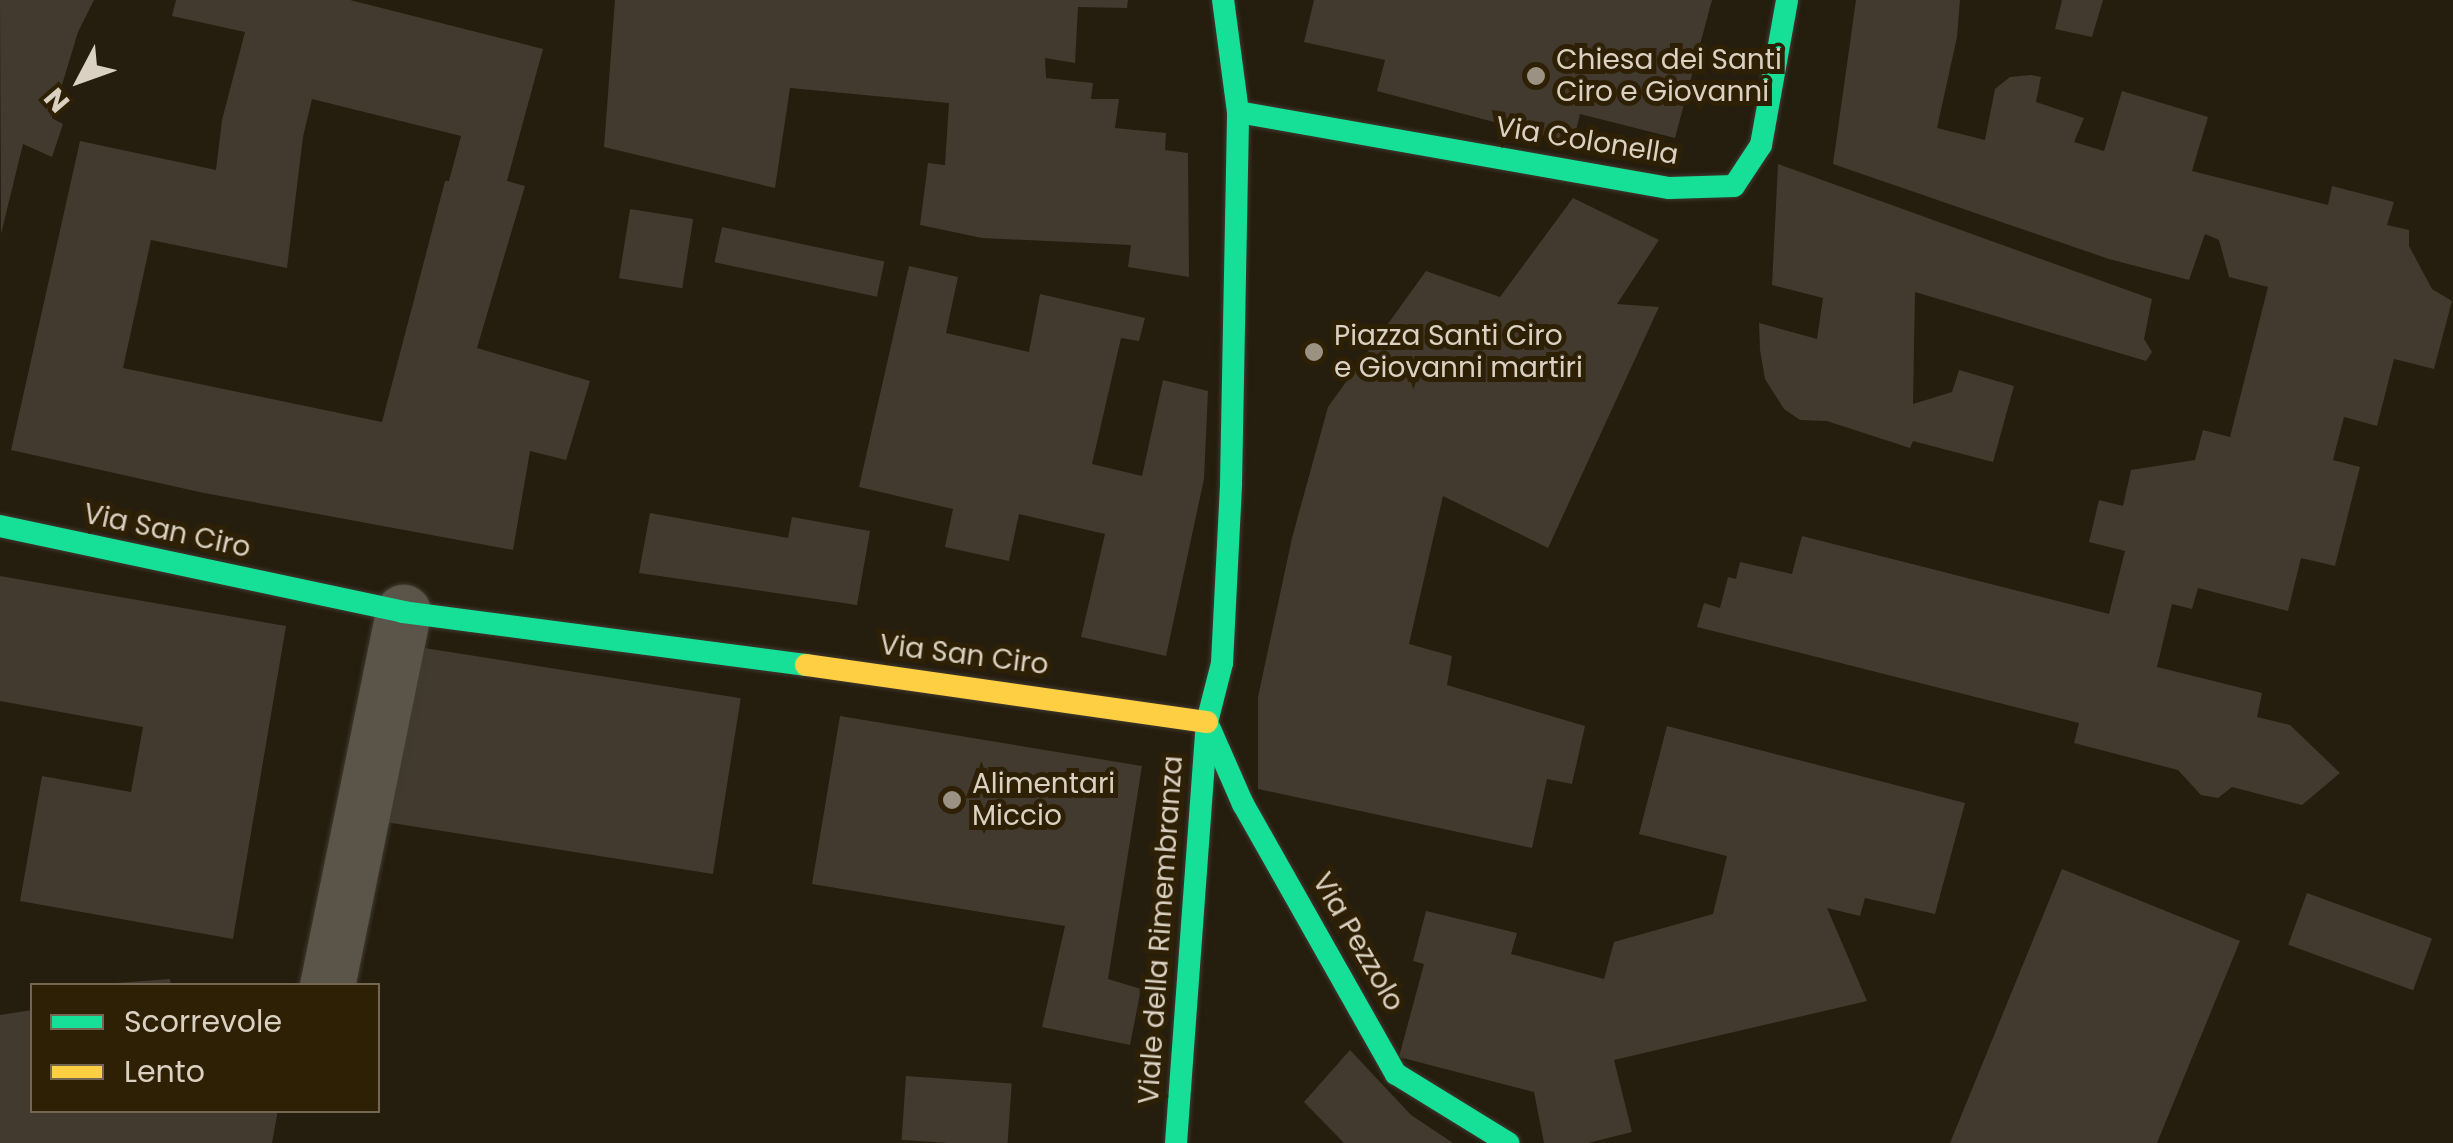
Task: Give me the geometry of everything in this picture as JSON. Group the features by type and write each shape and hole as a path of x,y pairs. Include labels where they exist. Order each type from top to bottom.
{"street":[{"path":"1206,722 1222,663 1232,482 1238,112 1224,0"},
{"name":"Via Colonella","path":"1238,112 1669,188 1734,186 1761,145 1787,0"},
{"name":"Via San Ciro","path":"0,526 402,612 1103,704 1206,722"},
{"path":"328,983 402,612"},
{"name":"Viale della Rimembranza","path":"1176,1143 1206,722"},
{"name":"Via Pezzolo","path":"1206,722 1243,804 1396,1074 1508,1143"}],"building":[{"path":"0,0 94,0 78,32 52,118 63,124 52,157 23,144 1,234"},
{"path":"176,0 350,0 543,49 507,181 525,186 477,348 590,381 566,460 530,451 513,550 204,493 11,450 80,141 216,170 222,120 245,32 172,16","holes":["312,99 461,136 449,181 445,181 382,422 123,368 151,240 287,268 303,137"]},
{"path":"615,0 1128,0 1127,8 1078,7 1075,63 1045,58 1046,78 1093,83 1091,99 1119,99 1115,128 1166,133 1165,150 1188,153 1189,277 1128,267 1131,245 982,238 920,225 928,163 945,165 949,103 790,88 775,188 604,147"},
{"name":"Chiesa dei Santi Ciro e Giovanni","path":"1314,0 1712,0 1675,138 1580,114 1573,143 1377,91 1385,60 1304,42"},
{"path":"1856,0 1960,0 1957,37 1937,128 1985,140 1995,89 2010,77 2031,75 2041,77 2036,102 2084,118 2074,142 2104,151 2122,91 2208,117 2192,171 2328,205 2332,186 2394,202 2387,225 2409,230 2409,246 2432,289 2452,301 2434,369 2394,359 2377,426 2344,417 2333,460 2360,467 2335,566 2301,558 2288,611 2198,588 2192,609 2172,604 2157,667 2262,693 2257,717 2290,725 2340,773 2302,805 2232,787 2218,798 2201,795 2178,770 2074,743 2079,723 1697,627 1704,603 1720,608 1728,577 1736,579 1740,562 1792,574 1802,536 2109,614 2125,551 2089,542 2099,500 2123,506 2131,470 2195,460 2203,430 2230,437 2268,287 2229,277 2219,240 2205,234 2189,280 2109,259 1833,164"},
{"path":"2062,0 2103,0 2092,37 2055,29"},
{"path":"1778,164 2152,299 2144,339 2152,352 2146,361 1915,292 1913,404 1952,392 1959,370 2014,386 1993,462 1913,441 1910,448 1827,421 1800,420 1784,409 1765,379 1760,350 1759,323 1817,339 1823,298 1772,285"},
{"path":"1573,198 1659,240 1617,304 1659,307 1548,548 1443,496 1409,644 1452,656 1447,685 1585,726 1572,784 1547,779 1532,848 1258,789 1258,697 1292,538 1328,407 1426,271 1500,297"},
{"path":"630,209 693,219 682,288 619,278"},
{"path":"722,227 884,262 877,297 715,262"},
{"path":"909,266 958,277 946,333 1029,352 1040,294 1145,318 1139,341 1121,338 1092,464 1142,476 1163,380 1208,391 1204,479 1166,656 1081,637 1105,534 1019,514 1009,561 945,547 953,509 859,487"},
{"path":"650,513 788,538 792,517 870,531 857,605 639,573"},
{"path":"0,576 286,626 233,939 20,901 42,776 131,792 143,727 0,701"},
{"path":"399,644 741,698 713,874 371,820"},
{"path":"840,716 1142,766 1108,979 1141,989 1130,1045 1042,1027 1065,926 812,884"},
{"path":"1667,726 1965,803 1935,914 1865,898 1860,916 1827,908 1867,1001 1614,1060 1632,1132 1588,1143 1544,1143 1534,1092 1399,1057 1424,964 1413,961 1426,911 1517,933 1511,954 1604,979 1614,942 1713,914 1727,856 1639,834"},
{"path":"2062,869 2240,941 2157,1143 1950,1143"},
{"path":"2307,893 2432,938 2413,990 2288,945"},
{"path":"170,979 171,983 116,983"},
{"path":"30,1010 30,1113 277,1113 272,1143 0,1143 0,1015"},
{"path":"1350,1050 1411,1115 1453,1143 1344,1143 1304,1102"},
{"path":"906,1076 1012,1083 1008,1143 902,1140"}],"traffic: fast":[{"path":"1176,1143 1207,722 1222,663 1231,483 1238,112 1223,0"},
{"path":"1238,112 1669,188 1734,186 1761,145 1787,0"},
{"path":"0,526 403,612 806,665"},
{"path":"1210,729 1243,804 1396,1074 1508,1143"}],"traffic: slow":[{"path":"806,665 1207,722"}],"place":[{"name":"Chiesa dei Santi Ciro e Giovanni","path":"1536,76"},
{"name":"Piazza Santi Ciro e Giovanni martiri","path":"1314,352"},
{"name":"Alimentari Miccio","path":"952,800"}]}
